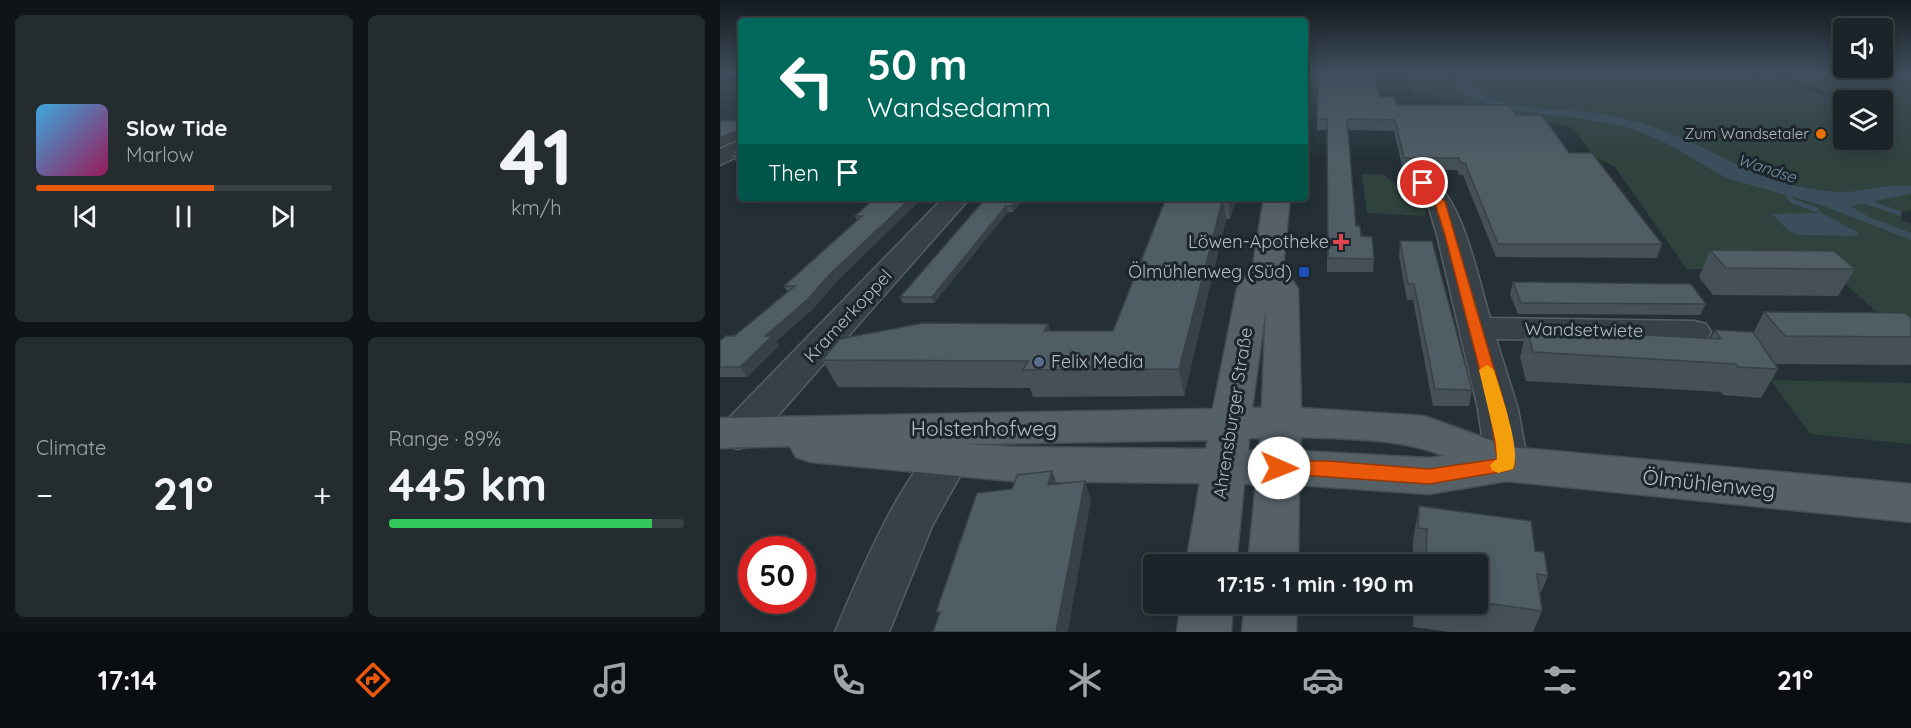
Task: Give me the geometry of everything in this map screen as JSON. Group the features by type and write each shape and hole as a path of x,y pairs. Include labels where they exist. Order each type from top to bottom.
{"main road":[{"name":"Ahrensburger Straße","path":"1212,554 1223,468 1253,289 1268,266 1277,201"},
{"name":"Ahrensburger Straße","path":"1268,266 1282,289 1281,422 1274,554"},
{"name":"Holstenhofweg","path":"729,434 863,429 1005,430 1281,422"},
{"name":"Ölmühlenweg","path":"1281,422 1353,424 1424,431 1506,464"},
{"name":"Holstenhofweg","path":"729,434 845,451 1012,464 1279,468"},
{"name":"Ölmühlenweg","path":"1279,468 1328,468 1429,476 1506,464 1911,503"},
{"path":"1204,632 1206,614"},
{"path":"1269,632 1270,614"}],"street":[{"path":"720,158 738,148"},
{"path":"1423,183 1440,202 1500,419 1506,464"},
{"name":"Kramerkoppel","path":"729,434 954,201"},
{"name":"Wandsetwiete","path":"1475,328 1694,332"},
{"path":"862,632 908,526 925,493 948,460"}],"green space":[{"path":"1459,102 1833,102 1833,150 1893,150 1893,102 1911,102 1911,210 1901,212 1901,220 1911,224 1911,343 1829,269 1687,269 1614,166 1595,158 1573,128"},
{"path":"1362,174 1384,175 1425,208 1425,216 1367,213"},
{"path":"1771,380 1911,383 1911,444 1810,434"}],"water":[{"path":"1482,102 1504,102 1525,107 1611,115 1673,135 1746,169 1784,183 1842,192 1887,186 1911,186 1911,194 1851,206 1869,217 1911,233 1911,240 1821,205 1726,178 1668,144 1630,128 1585,119 1494,108"},
{"path":"1817,210 1857,232 1857,236 1799,235 1789,231 1772,214 1818,213"}],"building":[{"path":"1318,102 1510,105 1516,115 1542,115 1569,153 1592,153 1662,244 1498,244 1465,163 1461,163 1459,158 1404,158 1395,120 1347,119 1356,226 1360,226 1361,236 1372,237 1374,259 1328,258 1327,119 1317,119"},
{"path":"720,121 738,121 738,130 720,138"},
{"path":"872,201 908,201 830,274 808,299 765,336 772,336 740,367 720,367 720,341 726,336 734,336 795,286 784,286 862,216 855,216"},
{"path":"983,201 1016,201 1012,206 1006,206 932,297 900,297"},
{"path":"1165,201 1222,201 1179,369 1023,370 1028,361 822,360 840,339 923,323 1048,324 1044,331 1113,331"},
{"path":"1400,241 1432,241 1472,390 1435,389 1414,284 1408,284"},
{"path":"1710,250 1834,251 1855,269 1726,268"},
{"path":"1513,282 1691,284 1706,304 1521,303"},
{"path":"1764,312 1905,313 1911,318 1911,337 1785,336"},
{"path":"1527,329 1721,339 1715,330 1753,332 1778,369 1738,367 1736,364 1533,352"},
{"path":"1052,471 1048,485 1085,481 1056,632 933,632 940,612 936,612 977,493 1012,489 1017,475"},
{"path":"1419,506 1531,521 1535,551 1544,552 1548,576 1537,574 1542,611 1488,603 1488,554 1426,554 1427,529 1418,528"}],"waterway":[{"name":"Wandse","path":"1783,188 1792,201 1817,210"},
{"path":"1861,200 1899,213"}],"slow traffic":[{"path":"1487,370 1504,442 1506,464 1498,465"}],"place":[{"name":"Zum Wandsetaler","path":"1821,134"},
{"name":"Löwen-Apotheke","path":"1341,242"},
{"name":"Ölmühlenweg (Süd)","path":"1304,272"},
{"name":"Felix Media","path":"1039,362"}],"route":[{"path":"1279,468 1328,468 1429,476 1506,464 1498,410 1451,235 1440,202 1423,183"}]}
